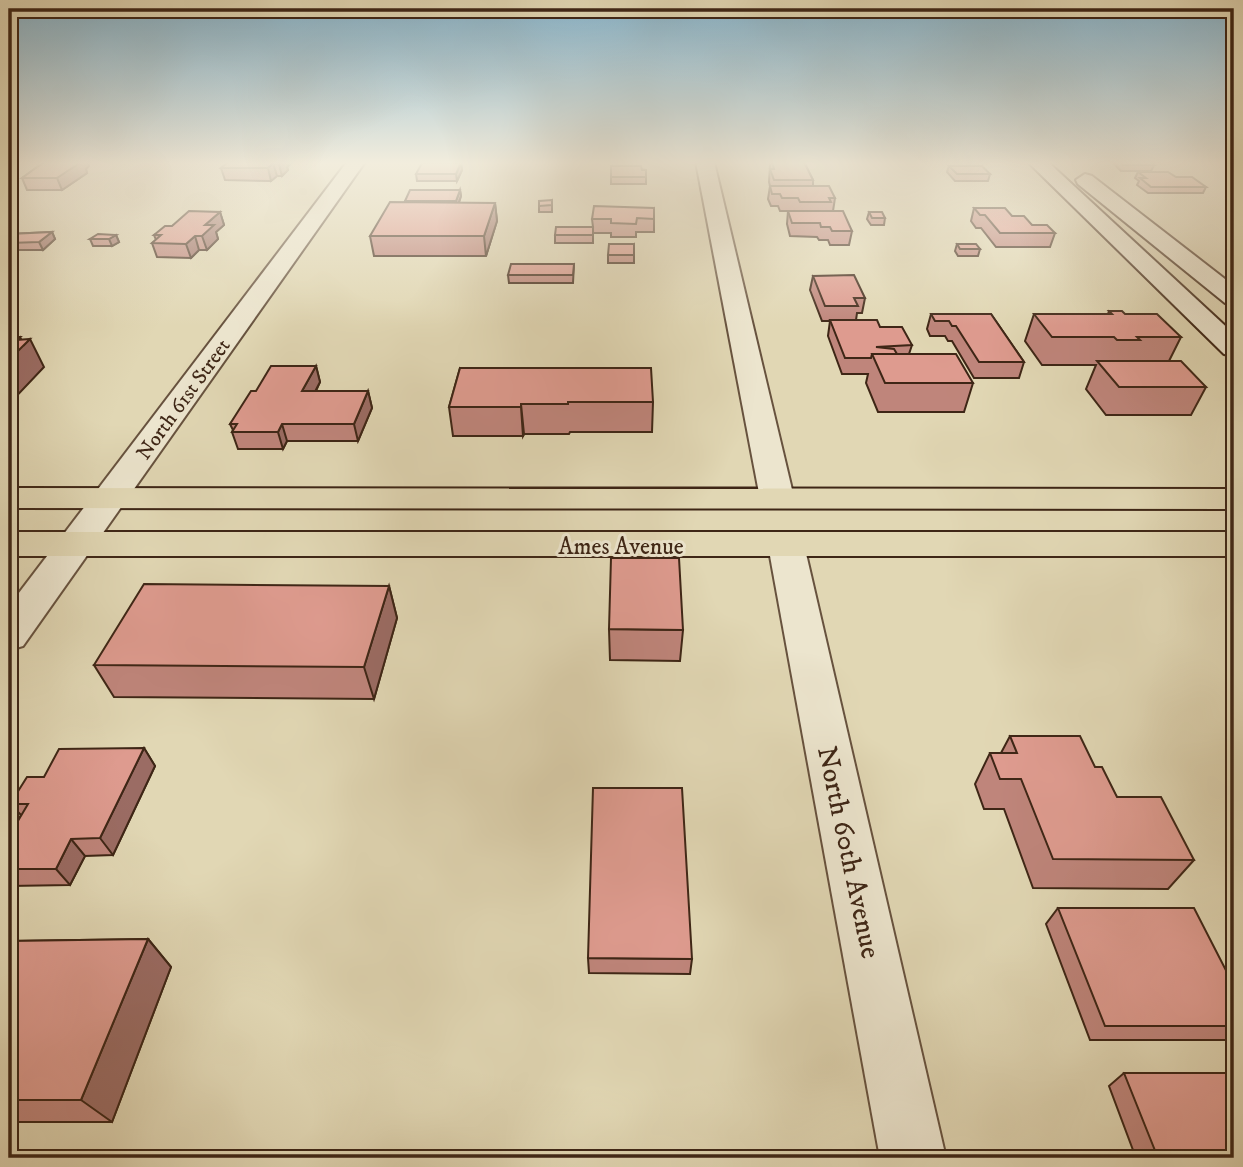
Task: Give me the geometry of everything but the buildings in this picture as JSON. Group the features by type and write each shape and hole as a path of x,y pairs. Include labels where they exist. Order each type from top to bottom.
{"main road":[{"name":"Ames Avenue","path":"9,498 111,498 782,522 1234,544"},
{"name":"Ames Avenue","path":"9,544 782,522 1234,499"}],"street":[{"name":"North 61st Street","path":"9,635 316,216"},
{"name":"North 60th Avenue","path":"717,216 913,1158"},
{"path":"1095,216 1234,348"},
{"path":"1131,216 1234,298"}]}
